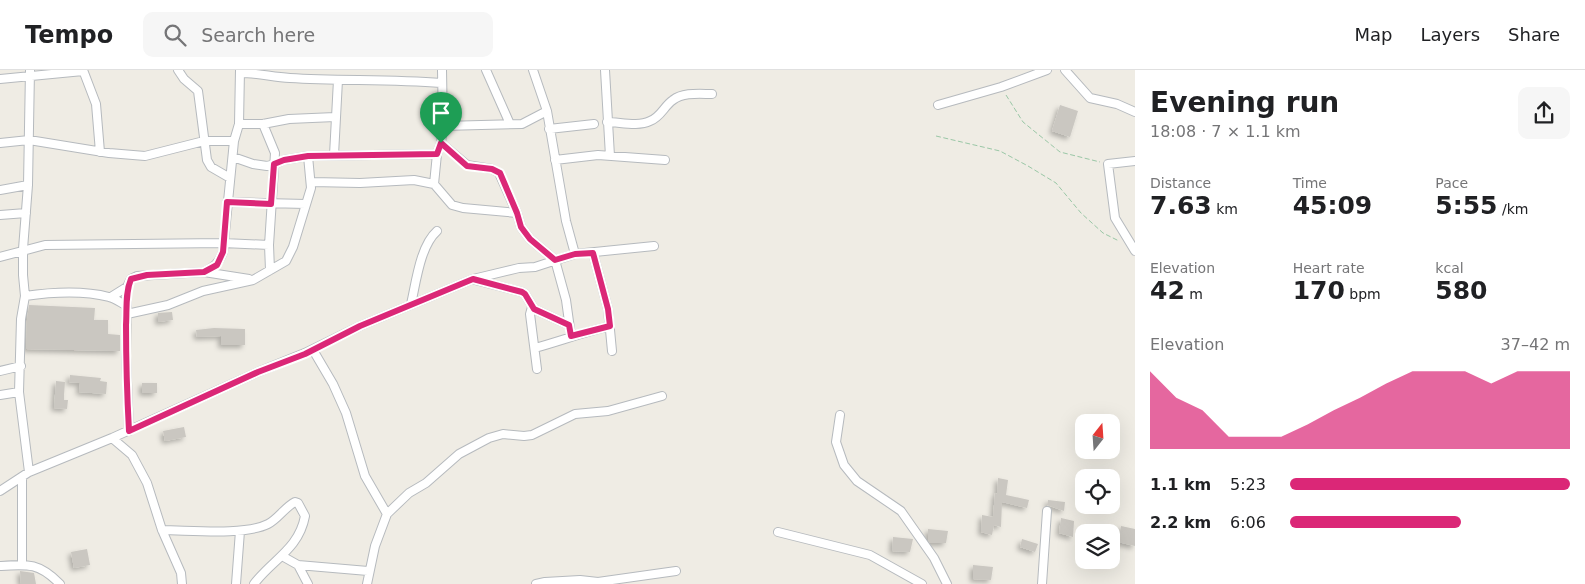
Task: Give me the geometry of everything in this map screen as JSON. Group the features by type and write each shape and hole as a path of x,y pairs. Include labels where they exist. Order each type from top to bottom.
{"street":[{"path":"0,79 30,73 83,70 96,104 100,152"},
{"path":"178,70 184,79 198,91 207,160 211,167 230,178"},
{"path":"434,184 437,154 441,143 443,126 442,70"},
{"path":"486,70 510,124"},
{"path":"533,70 547,111 566,221 575,254"},
{"path":"605,70 610,156"},
{"path":"938,105 1001,87 1048,70"},
{"path":"1065,70 1090,98 1117,104 1135,112"},
{"path":"204,272 217,265 223,252 234,141 239,124 240,72 288,78 407,80 441,83"},
{"path":"22,564 26,474 19,392 21,320 26,296 23,275 23,249 28,186 30,73"},
{"path":"334,155 338,80"},
{"path":"607,122 642,124 662,114 673,100 695,94 712,94"},
{"path":"443,126 522,124 547,111"},
{"path":"239,124 263,124 289,119 336,116"},
{"path":"263,124 275,153 269,245 270,270"},
{"path":"549,129 594,124"},
{"path":"0,143 29,140 100,152 145,156 204,141 234,141"},
{"path":"441,143 467,166 496,170 505,183 521,227 530,239 555,260 566,300 571,336"},
{"path":"233,157 253,164 267,166 284,160 308,156 437,154"},
{"path":"26,296 73,292 111,297 127,310 168,305 203,291 254,280 288,259 312,182 308,156"},
{"path":"555,160 575,157 610,156 665,160"},
{"path":"1135,161 1108,164 1115,218 1135,251"},
{"path":"312,182 360,183 414,180 434,184 452,204 463,208 517,213"},
{"path":"0,190 28,186"},
{"path":"227,202 306,204"},
{"path":"0,215 26,213"},
{"path":"411,304 426,247 431,236 437,231"},
{"path":"0,257 23,249 45,245 223,243 269,245"},
{"path":"0,491 26,474 313,350 360,326 473,279 519,268 535,267 575,254 654,246"},
{"path":"593,253 608,309 612,351"},
{"path":"129,431 126,374 127,287 131,279 137,276 204,272 254,280"},
{"path":"473,279 522,292 532,307 569,325"},
{"path":"111,297 127,287"},
{"path":"532,307 530,314 537,369"},
{"path":"534,348 610,326"},
{"path":"313,350 333,384 346,413 365,476 387,514"},
{"path":"0,371 21,366"},
{"path":"0,395 19,392"},
{"path":"366,584 374,546 387,514 409,493 433,477 458,454 489,438 503,434 524,436 575,414 608,411 662,396"},
{"path":"840,415 836,442 844,465 857,481 901,511 934,558 947,584"},
{"path":"112,438 132,455 146,483 162,530 181,574 182,584"},
{"path":"162,530 240,530 267,524 295,502 306,516 304,526 295,542 260,575 254,584"},
{"path":"1042,584 1047,511"},
{"path":"236,584 240,530"},
{"path":"778,532 870,555 922,584"},
{"path":"282,556 298,565 368,571"},
{"path":"0,566 22,564 41,568 60,584"},
{"path":"298,565 308,584"},
{"path":"536,584 580,580 598,582 676,571"}],"path":[{"path":"1001,87 1023,122 1060,152 1108,164"},
{"path":"936,136 1000,151 1028,166 1056,183 1081,214 1103,232 1118,241"}],"building":[{"path":"1060,105 1078,111 1070,137 1052,131"},
{"path":"29,305 95,308 94,320 108,320 108,334 120,335 120,351 26,349"},
{"path":"172,312 173,320 158,322 158,313"},
{"path":"214,328 245,329 245,345 221,345 221,336 197,337 196,330"},
{"path":"70,375 101,378 100,381 107,382 106,394 79,392 80,383 69,382"},
{"path":"56,381 65,382 64,400 68,400 67,409 54,408"},
{"path":"142,383 157,383 157,393 142,393"},
{"path":"184,427 186,437 165,441 163,431"},
{"path":"998,478 1008,480 1006,495 1029,500 1027,508 1002,502 1001,527 994,525 992,535 981,532 982,515 993,517"},
{"path":"1048,500 1065,502 1064,511 1047,505"},
{"path":"1061,518 1074,521 1073,537 1059,533"},
{"path":"1121,526 1135,529 1135,546 1120,542"},
{"path":"928,529 948,531 946,543 930,543 928,540"},
{"path":"893,537 913,539 910,552 892,551"},
{"path":"1022,539 1038,544 1035,552 1020,547"},
{"path":"87,549 90,565 74,568 71,552"},
{"path":"973,565 993,567 991,580 973,579"},
{"path":"20,571 34,573 36,584 21,584"}],"route":[{"path":"441,143 467,166 492,169 500,173 521,227 530,239 555,260 575,254 593,253 608,309 610,326 571,336 569,325 534,309 522,292 473,279 360,326 305,354 258,372 129,431 126,356 127,287 131,279 147,275 204,272 217,265 223,252 227,202 271,204 274,164 284,160 308,156 437,154 441,143"}]}
